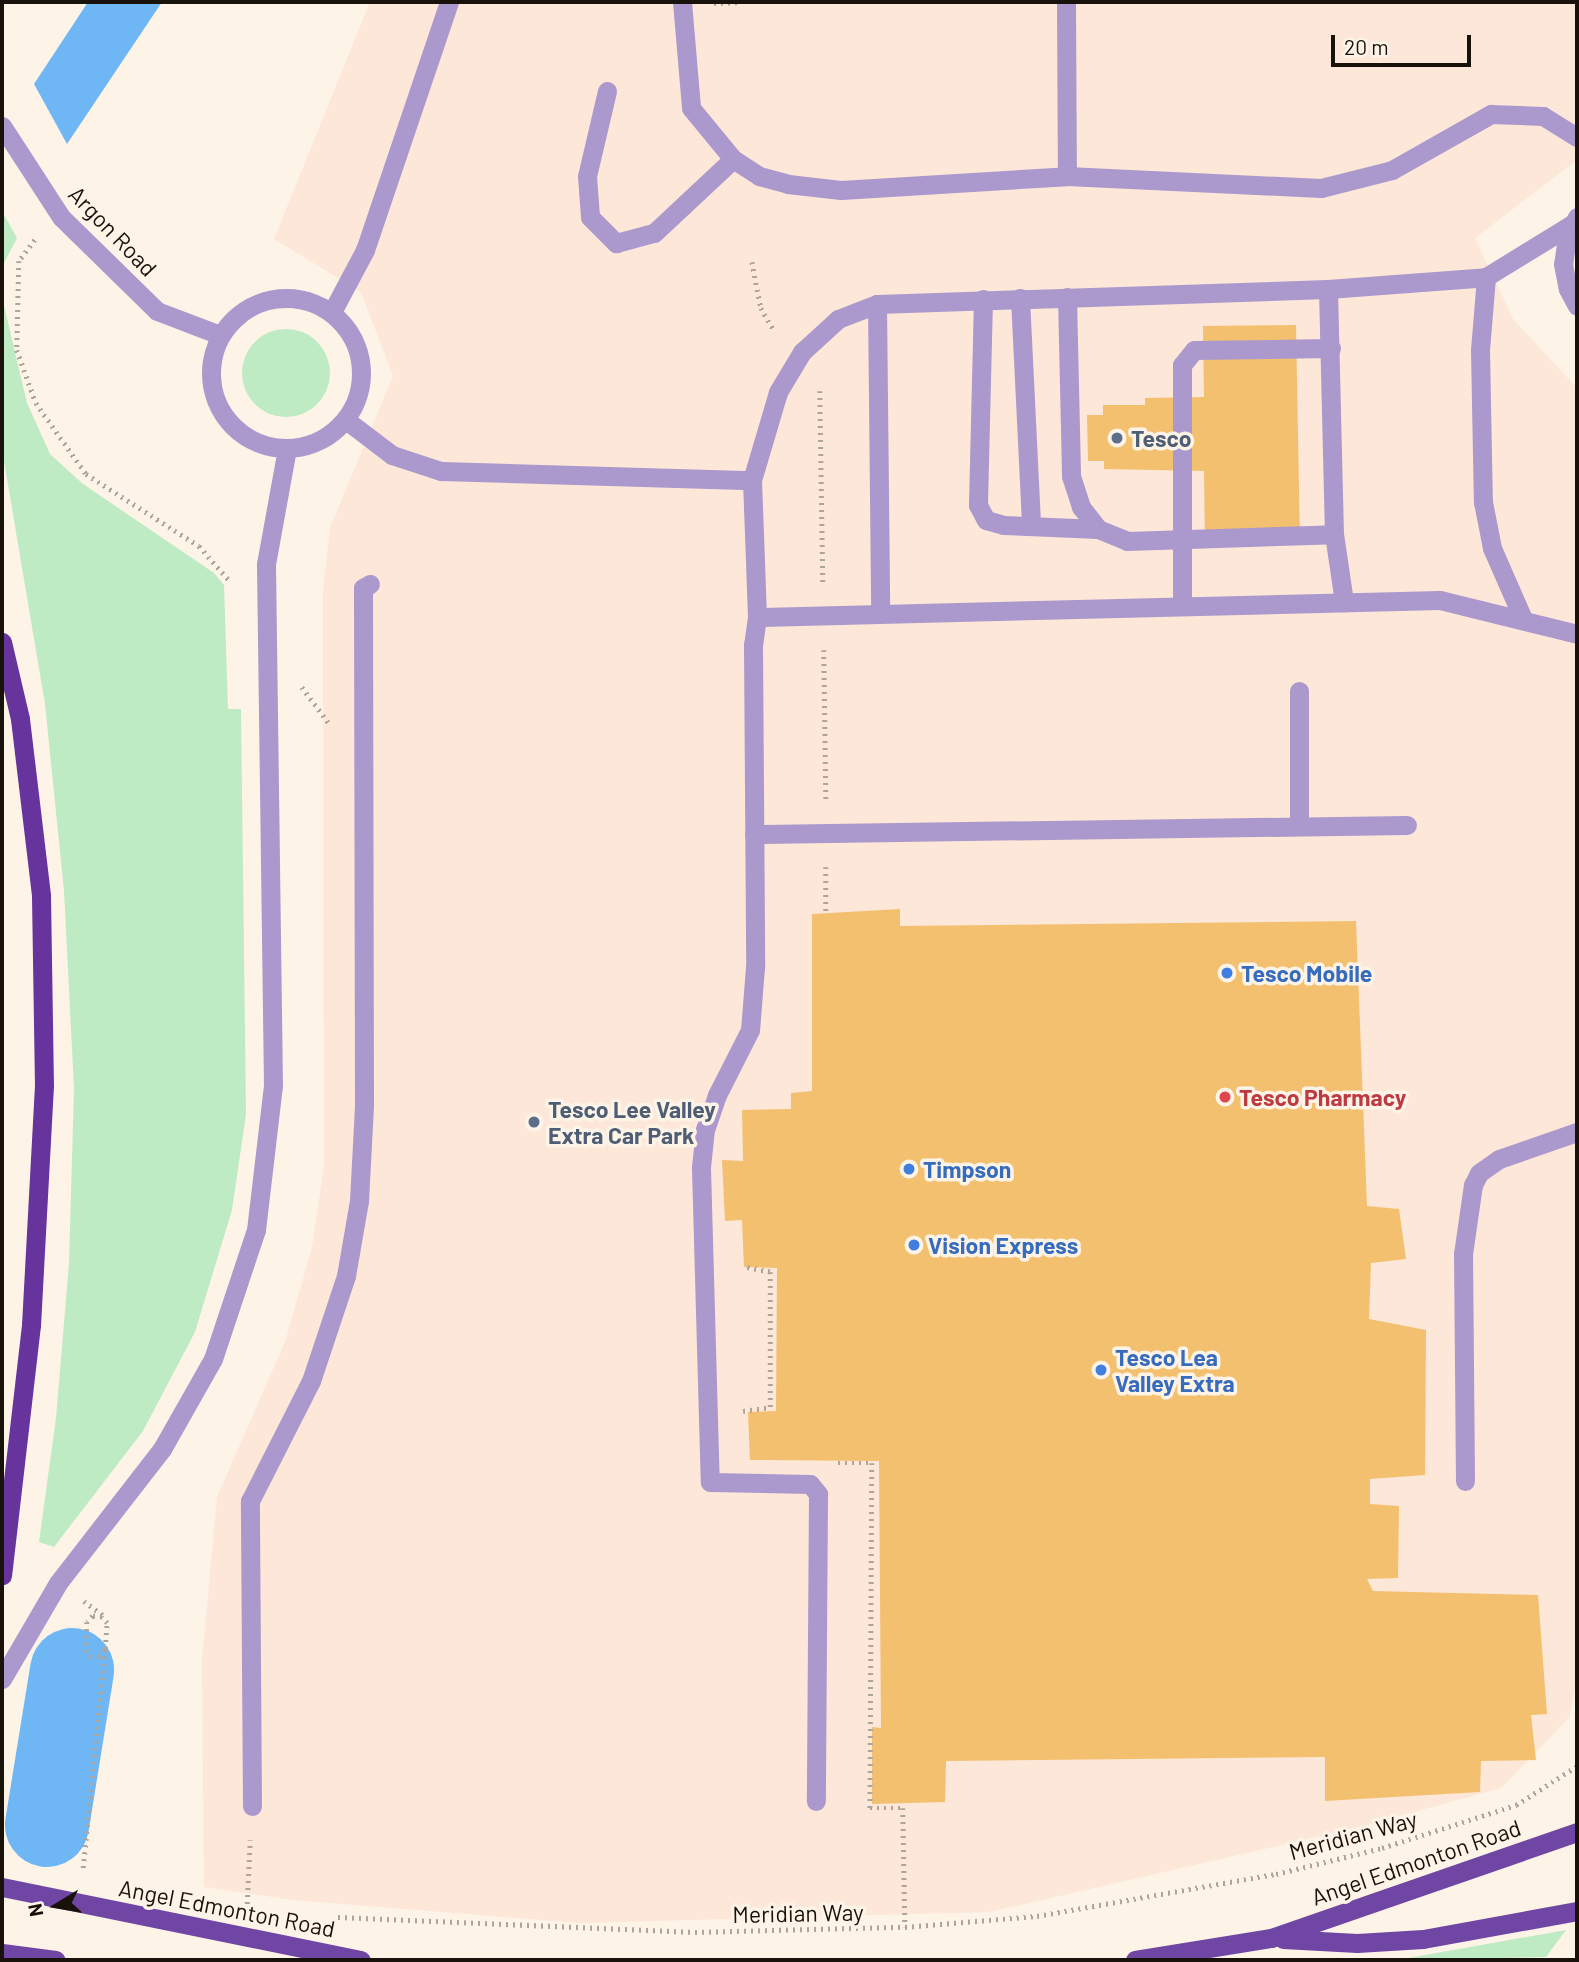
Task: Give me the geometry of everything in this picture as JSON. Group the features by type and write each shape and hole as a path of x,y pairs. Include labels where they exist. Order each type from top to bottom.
{"highway":[{"path":"2,642 20,719 41,896 44,1085 31,1325 2,1575"}],"main road":[{"name":"Angel Edmonton Road","path":"1135,1960 1271,1938 1577,1832"},
{"name":"Angel Edmonton Road","path":"2,1887 361,1960"},
{"name":"Angel Edmonton Road","path":"1271,1938 1356,1943 1423,1939 1577,1911"},
{"path":"2,1953 56,1960"}],"street":[{"path":"332,312 365,250 449,2"},
{"path":"682,2 691,108 733,159 760,176 788,184 841,190 1067,176 1321,188 1392,170 1491,114 1544,116 1577,137"},
{"path":"1066,2 1067,176"},
{"path":"607,91 587,176 590,217 616,243 654,233 733,159"},
{"name":"Argon Road","path":"2,126 61,217 157,311 220,335"},
{"path":"816,1801 818,1494 810,1484 710,1482 701,1168 705,1129 717,1095 750,1030 755,967 753,645 757,617 752,480 778,392 802,352 838,319 877,304 1328,289 1486,277 1575,221"},
{"path":"1575,221 1563,264 1568,289 1577,306"},
{"path":"1486,277 1480,350 1483,502 1492,548 1523,619"},
{"path":"1328,289 1334,534 1344,601"},
{"path":"292,297 332,312 349,330 359,352 362,375 358,399 346,420 309,446 287,449 264,446 244,436 216,402 211,368 220,335 250,306 271,298 292,297"},
{"path":"1068,297 1071,476 1081,507 1098,529"},
{"path":"1020,298 1031,526"},
{"path":"983,299 978,505 986,520 1031,526 1098,529 1127,541 1334,534"},
{"path":"877,304 880,611"},
{"path":"1182,605 1182,365 1188,354 1331,348"},
{"path":"346,420 392,455 441,471 752,480"},
{"path":"2,1679 58,1583 175,1426 213,1359 256,1230 273,1086 267,564 287,449"},
{"path":"252,1806 250,1501 311,1381 346,1276 359,1201 364,1106 363,588 370,584"},
{"path":"757,617 880,611 1440,600 1577,634"},
{"path":"1299,691 1299,827"},
{"path":"754,834 1407,825"},
{"path":"1465,1481 1462,1254 1473,1185 1479,1173 1499,1159 1577,1132"}],"path":[{"path":"706,3 737,2"},
{"path":"34,240 19,261 18,350 36,403 86,474 199,546 229,574 229,587"},
{"path":"752,262 761,308 775,332"},
{"path":"83,1868 105,1649 107,1622 93,1616 88,1622 86,1650 90,1656 100,1657 105,1649 107,1623 89,1605"},
{"name":"Meridian Way","path":"331,1917 695,1932 905,1927 1037,1916 1276,1874 1382,1848 1516,1805 1577,1766"},
{"path":"246,1909 252,1806"},
{"path":"69,1865 95,1871"},
{"path":"235,1906 257,1910"}],"shaded area":[{"path":"370,2 1577,2 1577,160 1475,238 1513,319 1577,388 1577,1681 1569,1718 1501,1788 1360,1827 990,1912 580,1923 293,1900 204,1887 202,1662 217,1497 285,1342 312,1247 324,1166 323,589 330,528 393,376 361,292 274,239"}],"green space":[{"path":"2,211 17,238 2,267"},
{"path":"2,297 27,403 50,454 83,484 214,573 224,585 228,709 241,709 246,1114 232,1210 195,1332 143,1431 54,1547 39,1542 56,1418 69,1263 74,1088 64,891 45,704 2,449"},
{"path":"286,329 303,333 317,342 326,356 330,373 326,390 317,404 303,413 286,417 269,413 255,404 246,390 242,373 246,356 255,342 269,333"},
{"path":"1566,1930 1546,1957 1397,1960"}],"water":[{"path":"88,2 162,2 67,144 34,84"}],"building":[{"path":"1296,325 1300,544 1205,545 1204,471 1104,469 1104,461 1088,461 1087,415 1103,415 1103,405 1145,405 1145,398 1204,397 1203,326"},
{"name":"Tesco Lea Valley Extra","path":"900,909 900,926 1356,921 1367,1206 1399,1209 1406,1259 1371,1263 1369,1319 1426,1330 1425,1475 1370,1479 1370,1504 1399,1506 1398,1578 1367,1579 1373,1591 1538,1595 1547,1714 1531,1715 1536,1760 1481,1761 1480,1792 1325,1801 1325,1757 946,1761 945,1802 872,1804 872,1727 881,1728 879,1461 750,1460 748,1412 776,1411 777,1268 744,1267 742,1220 725,1221 722,1160 743,1161 742,1110 791,1109 791,1093 812,1091 812,914"}],"waterway":[{"path":"47,1825 72,1670"}],"place":[{"name":"Tesco","path":"1117,438"},
{"name":"Tesco Mobile","path":"1227,973"},
{"name":"Tesco Pharmacy","path":"1225,1097"},
{"name":"Tesco Lee Valley Extra Car Park","path":"534,1122"},
{"name":"Timpson","path":"909,1169"},
{"name":"Vision Express","path":"914,1245"},
{"name":"Tesco Lea Valley Extra","path":"1101,1370"}]}
